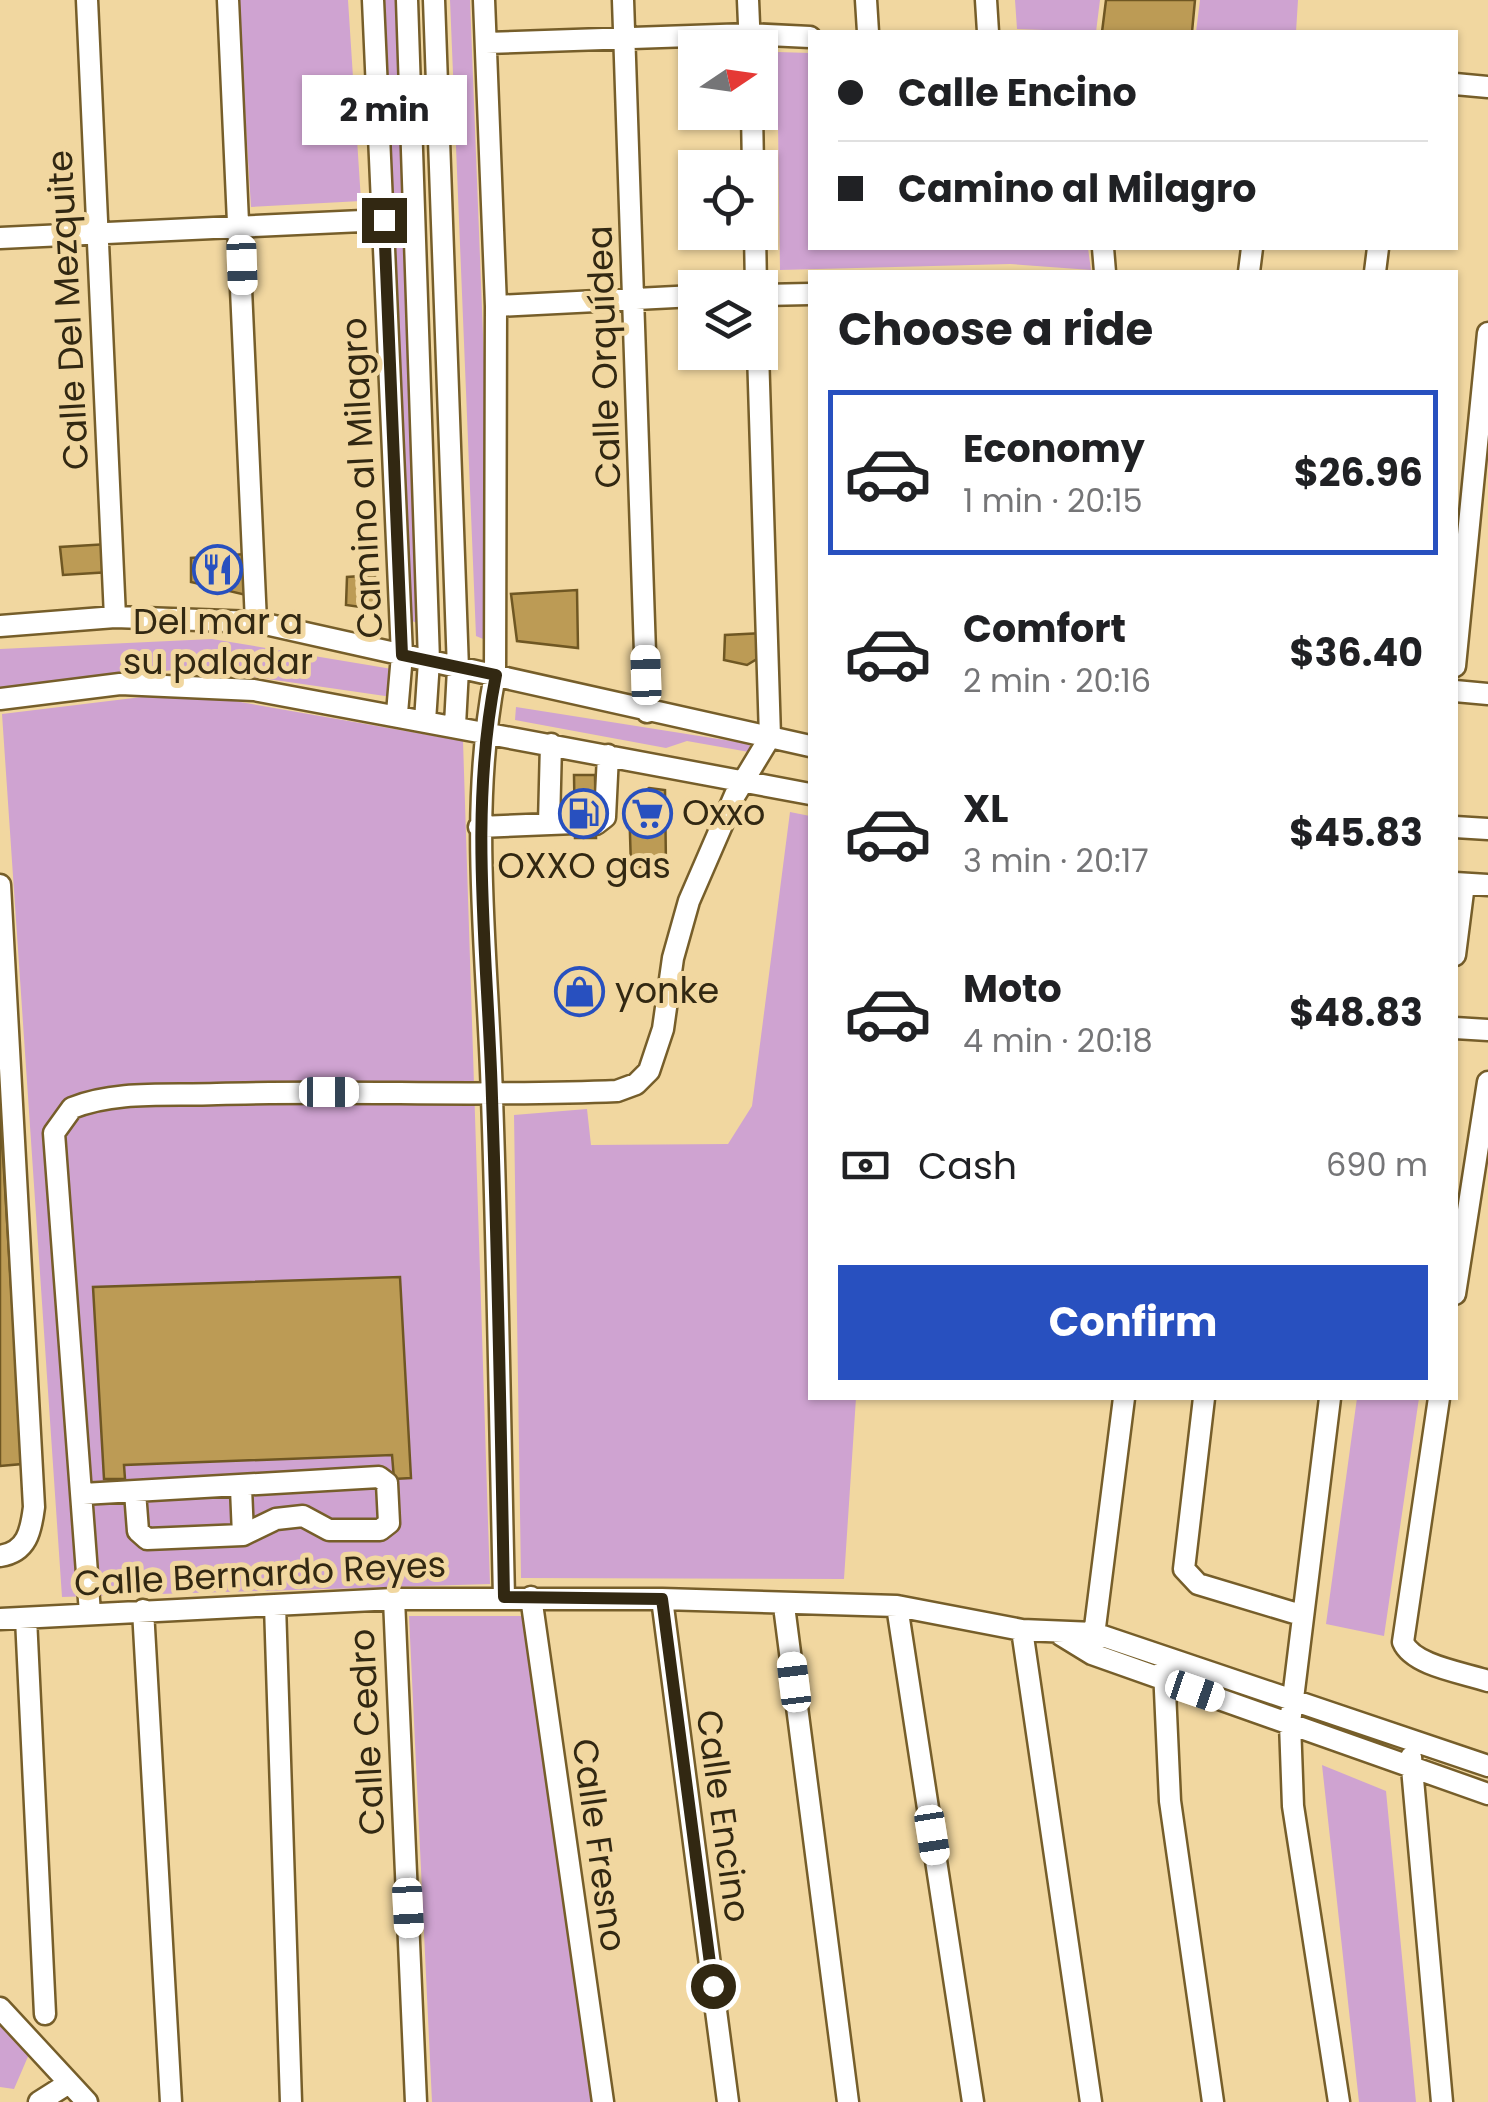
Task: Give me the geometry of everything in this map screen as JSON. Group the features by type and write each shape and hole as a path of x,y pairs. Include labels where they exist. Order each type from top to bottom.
{"street":[{"name":"Calle Del Mezquite","path":"86,0 115,617"},
{"path":"228,0 256,622"},
{"name":"Camino al Milagro","path":"373,0 402,655 397,713"},
{"path":"408,0 428,662 424,721"},
{"path":"434,0 458,668 455,725"},
{"path":"484,0 496,306 496,675 484,733 479,827 492,1096 504,1597"},
{"name":"Calle Orquídea","path":"623,0 646,712"},
{"path":"748,0 749,30"},
{"path":"866,0 868,30"},
{"path":"986,0 988,30"},
{"path":"778,39 808,37"},
{"path":"486,43 678,39"},
{"path":"1458,84 1488,86"},
{"path":"0,238 384,220"},
{"path":"778,295 808,294"},
{"path":"496,306 678,297"},
{"path":"1458,636 1488,333"},
{"path":"90,1614 54,1133 63,1117 88,1102 123,1097 294,1092 492,1096 617,1091 636,1084 649,1071 663,1029 673,958 689,901 743,781 770,737 759,370"},
{"path":"0,626 115,617 256,622 808,746"},
{"path":"0,698 120,684 180,683 397,713 808,794"},
{"path":"1458,691 1488,694"},
{"path":"549,824 551,744"},
{"path":"479,827 585,824 605,817 608,755"},
{"path":"1458,827 1488,829"},
{"path":"0,884 34,1507 25,1544 12,1554 0,1556"},
{"path":"1458,912 1460,884 1488,885"},
{"path":"1458,1028 1488,1030"},
{"path":"1458,1275 1488,1082"},
{"path":"1093,1644 1124,1400"},
{"path":"1204,1400 1184,1568 1198,1584 1302,1615"},
{"path":"1330,1400 1290,1723 1293,1806 1340,2102"},
{"path":"1439,1400 1403,1626 1406,1650 1488,1681"},
{"path":"83,1494 135,1492 241,1488 379,1477 387,1483 389,1518 380,1530 329,1530 303,1516 276,1519 244,1534 142,1537 135,1492"},
{"path":"241,1488 244,1534"},
{"name":"Calle Fresno","path":"531,1597 603,2102"},
{"name":"Calle Bernardo Reyes","path":"0,1619 394,1598 662,1599 784,1606 897,1606 1061,1634 1164,1657 1488,1766"},
{"name":"Calle Cedro","path":"394,1598 416,2102"},
{"name":"Calle Encino","path":"662,1599 728,2102"},
{"path":"275,1605 291,2102"},
{"path":"784,1606 848,2102"},
{"path":"897,1606 973,2102"},
{"path":"143,1610 171,2102"},
{"path":"26,1618 45,2014"},
{"path":"1022,1630 1091,2102"},
{"name":"Calle Bernardo Reyes","path":"1093,1644 1163,1680 1488,1794"},
{"path":"1164,1657 1170,1800 1212,2102"},
{"path":"1411,1740 1442,2102"},
{"path":"0,2008 88,2102"},
{"path":"39,2102 69,2083"}],"shaded area":[{"path":"238,0 348,0 361,201 251,207"},
{"path":"383,0 402,0 423,625 409,620"},
{"path":"450,0 470,0 495,644 476,636"},
{"path":"1015,0 1100,0 1096,30 1017,29"},
{"path":"1200,0 1298,0 1296,30 1196,30"},
{"path":"778,52 808,53 808,250 1088,250 1091,270 1010,264 780,270"},
{"path":"212,639 398,670 392,697 193,668 0,688 0,649"},
{"path":"183,692 463,741 490,1584 62,1597 2,714"},
{"path":"516,707 750,744 749,752 687,741 666,748 515,720"},
{"path":"790,812 808,816 808,1400 856,1400 844,1579 521,1578 514,1115 587,1109 591,1145 728,1144 752,1106"},
{"path":"1357,1400 1419,1400 1384,1636 1326,1624"},
{"path":"409,1616 529,1616 601,2102 432,2102"},
{"path":"1322,1765 1386,1791 1416,2102 1359,2102"},
{"path":"0,2010 33,2045 14,2089 0,2087"}],"building":[{"path":"1106,0 1195,0 1192,30 1102,30"},
{"path":"108,544 110,572 63,575 60,547"},
{"name":"Del mar a su paladar","path":"245,554 246,595 191,582 191,558"},
{"path":"375,575 375,609 346,605 347,577"},
{"path":"577,590 578,648 517,641 511,594"},
{"path":"766,633 767,653 747,665 724,660 725,635"},
{"name":"Oxxo","path":"574,775 595,775 596,838 575,838"},
{"path":"649,788 665,790 666,867 631,867 629,802"},
{"path":"0,1107 22,1464 0,1466"},
{"path":"400,1277 411,1478 394,1479 392,1455 124,1465 125,1479 104,1479 93,1287"}],"place":[{"name":"Del mar a su paladar","path":"218,570"},
{"name":"Oxxo","path":"647,813"},
{"name":"OXXO gas","path":"584,814"},
{"name":"yonke","path":"580,991"}],"route":[{"path":"384,220 402,655 496,675 484,733 479,827 492,1096 504,1597 662,1599 713,1986"}]}
